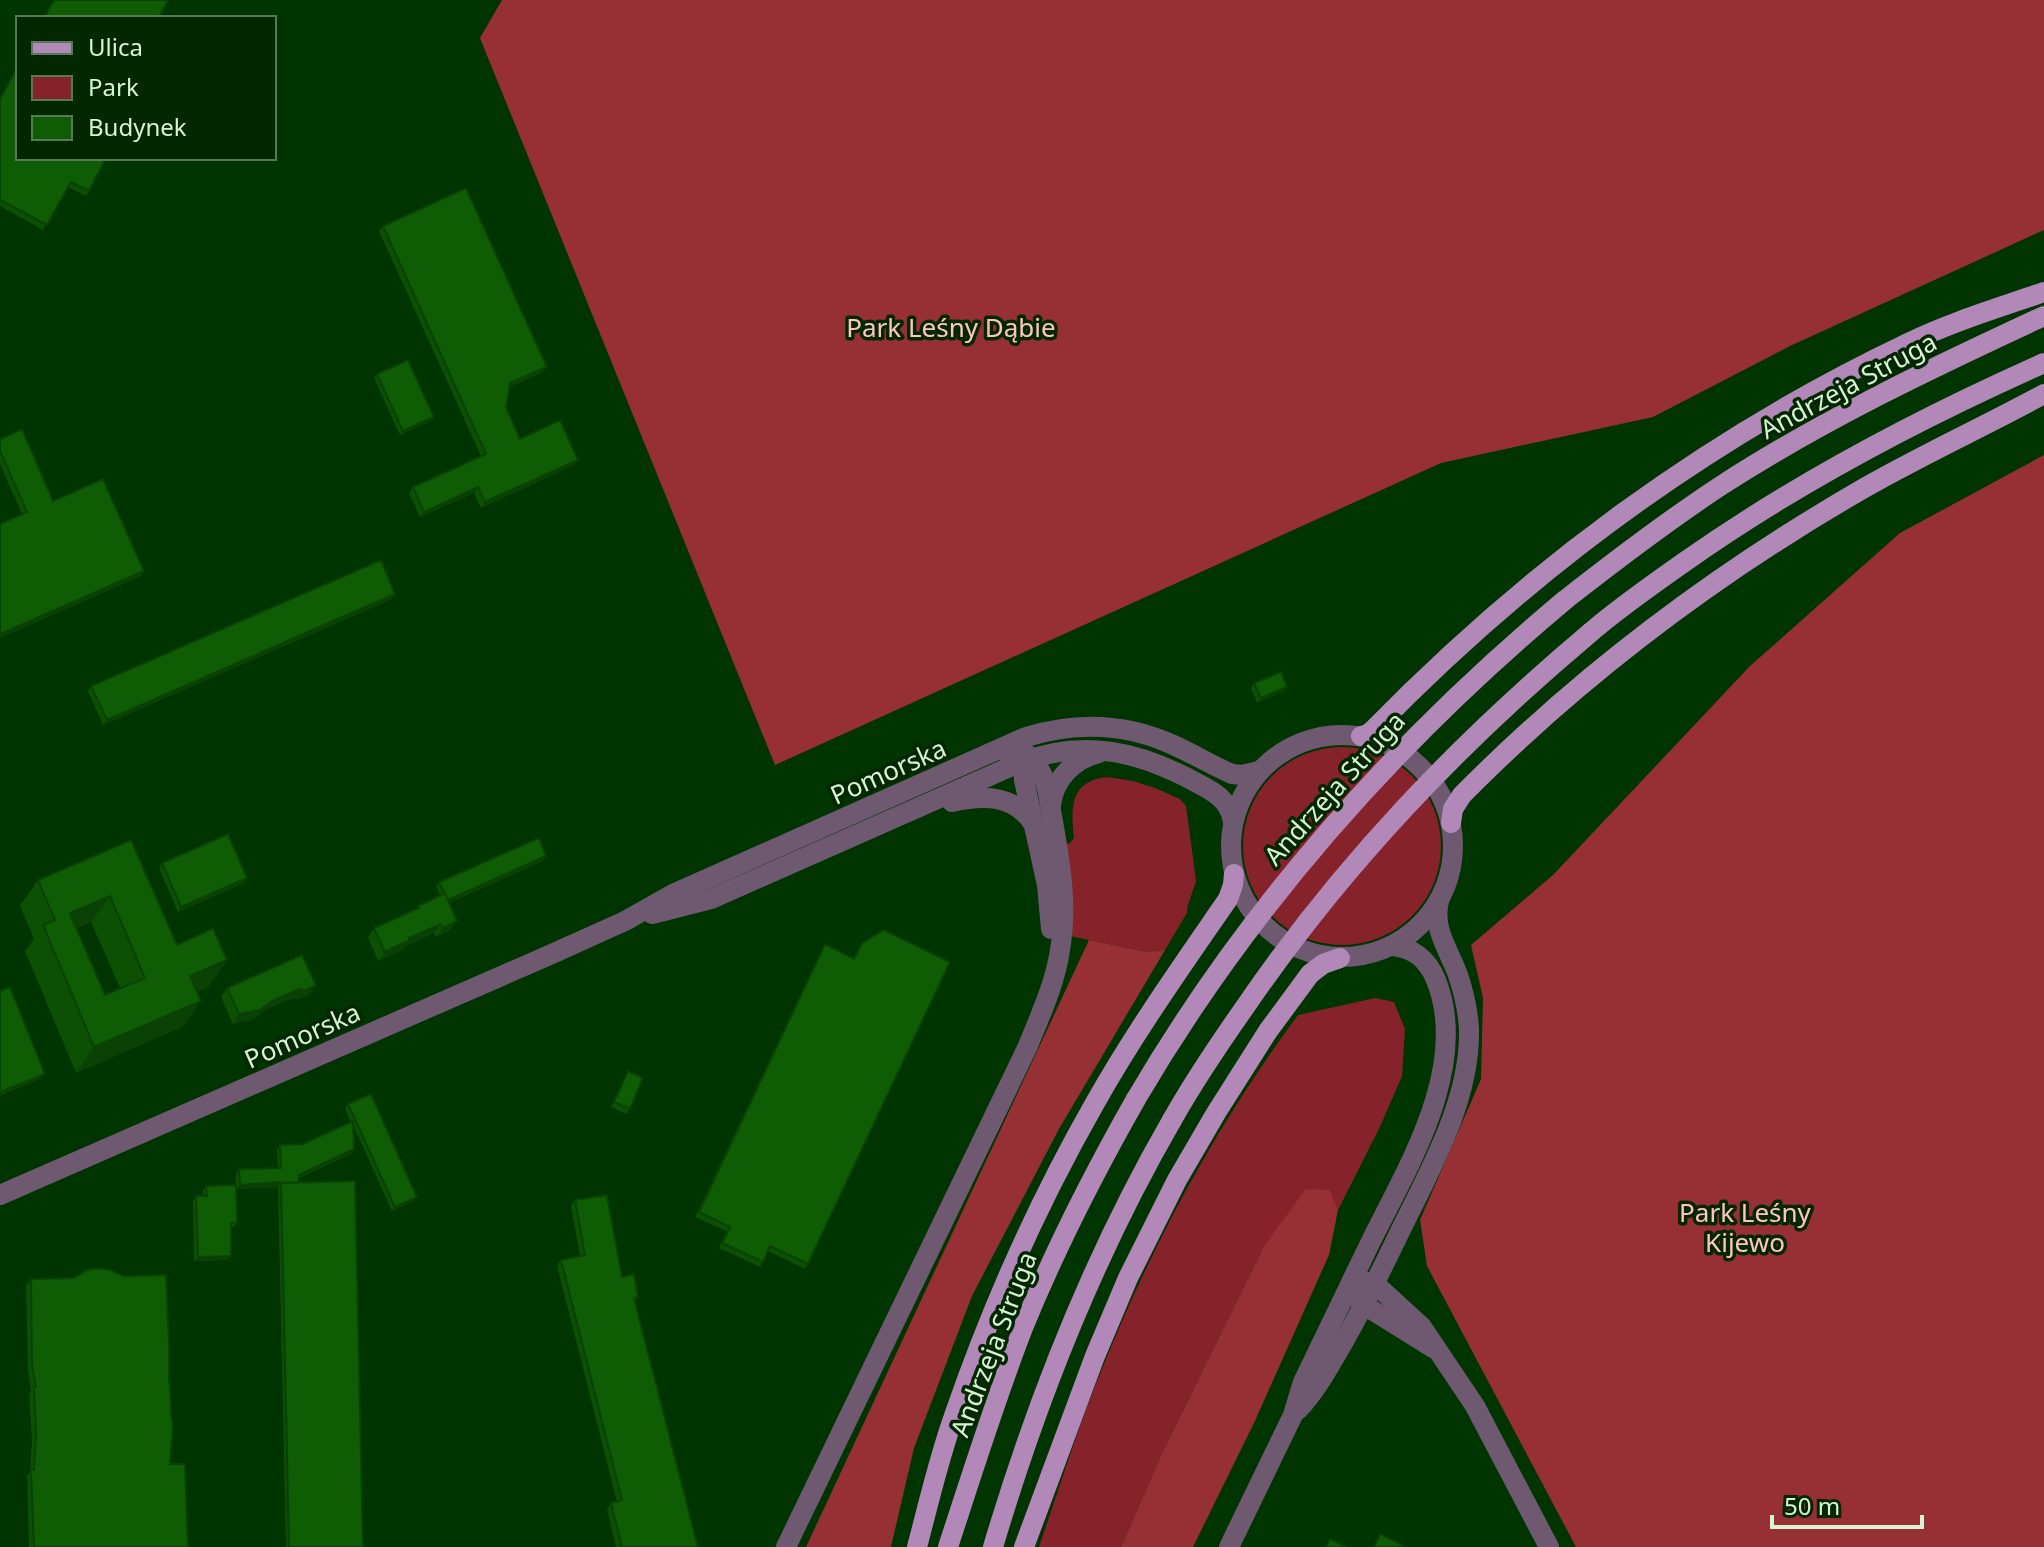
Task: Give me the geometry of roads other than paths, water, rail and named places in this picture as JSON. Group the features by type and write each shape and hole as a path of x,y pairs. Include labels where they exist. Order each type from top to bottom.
{"main road":[{"path":"1361,736 1374,729 1506,604 1579,545 1702,459 1792,403 1909,342 2044,292"},
{"name":"Andrzeja Struga","path":"948,1547 1024,1326 1079,1206 1136,1099 1190,1013 1252,924 1322,837 1437,713 1514,642 1680,513 1841,415 2044,316"},
{"path":"993,1547 1043,1394 1070,1327 1119,1220 1172,1120 1268,973 1334,888 1403,808 1467,742 1538,676 1635,597 1706,547 1821,474 1902,430 2044,363"},
{"path":"1451,823 1453,809 1462,795 1535,725 1592,674 1699,593 1869,485 2044,394"},
{"path":"917,1547 936,1470 955,1412 995,1309 1042,1203 1123,1054 1228,899 1234,874"},
{"path":"1024,1547 1095,1356 1128,1278 1177,1180 1216,1113 1310,974 1323,964 1340,958"}],"street":[{"name":"Pomorska","path":"0,1195 625,921 673,894 1044,732 1079,726 1131,731 1169,743 1232,774 1259,771"},
{"name":"Pomorska","path":"1026,758 1031,743 1044,732"},
{"path":"1293,1415 1313,1394 1364,1305 1447,1132 1467,1062 1468,1014 1458,976 1438,928 1440,898 1453,858 1451,823 1438,790 1417,763 1394,747 1361,736 1326,735 1305,740 1280,753 1259,771 1246,788 1233,822 1230,848 1238,889 1248,907 1272,933 1302,951 1340,958 1364,955 1391,946 1419,926 1440,898"},
{"name":"Pomorska","path":"998,750 1011,750 1026,758"},
{"name":"Pomorska","path":"625,921 711,899 1026,758 1071,750 1107,750 1151,760 1210,790 1227,805 1233,822"},
{"path":"1051,813 1052,797 1063,775 1084,758 1107,750"},
{"path":"786,1547 1027,1048 1056,971 1063,924 1062,873 1045,783 1041,771 1026,758"},
{"path":"1026,758 1024,780 1047,885 1051,925 1051,960 1044,1006"},
{"name":"Pomorska","path":"902,815 975,797 995,797 1020,809 1036,828"},
{"path":"1229,1547 1293,1415 1303,1382 1424,1129 1439,1085 1446,1050 1439,988 1423,958 1412,951 1391,946"},
{"path":"1351,1283 1363,1280 1375,1284 1416,1320 1475,1406 1549,1547"},
{"path":"1351,1283 1364,1305 1436,1350"}],"park label":[{"name":"Park Leśny Dąbie","path":"951,327"},
{"name":"Park Leśny Kijewo","path":"1745,1227"}]}
